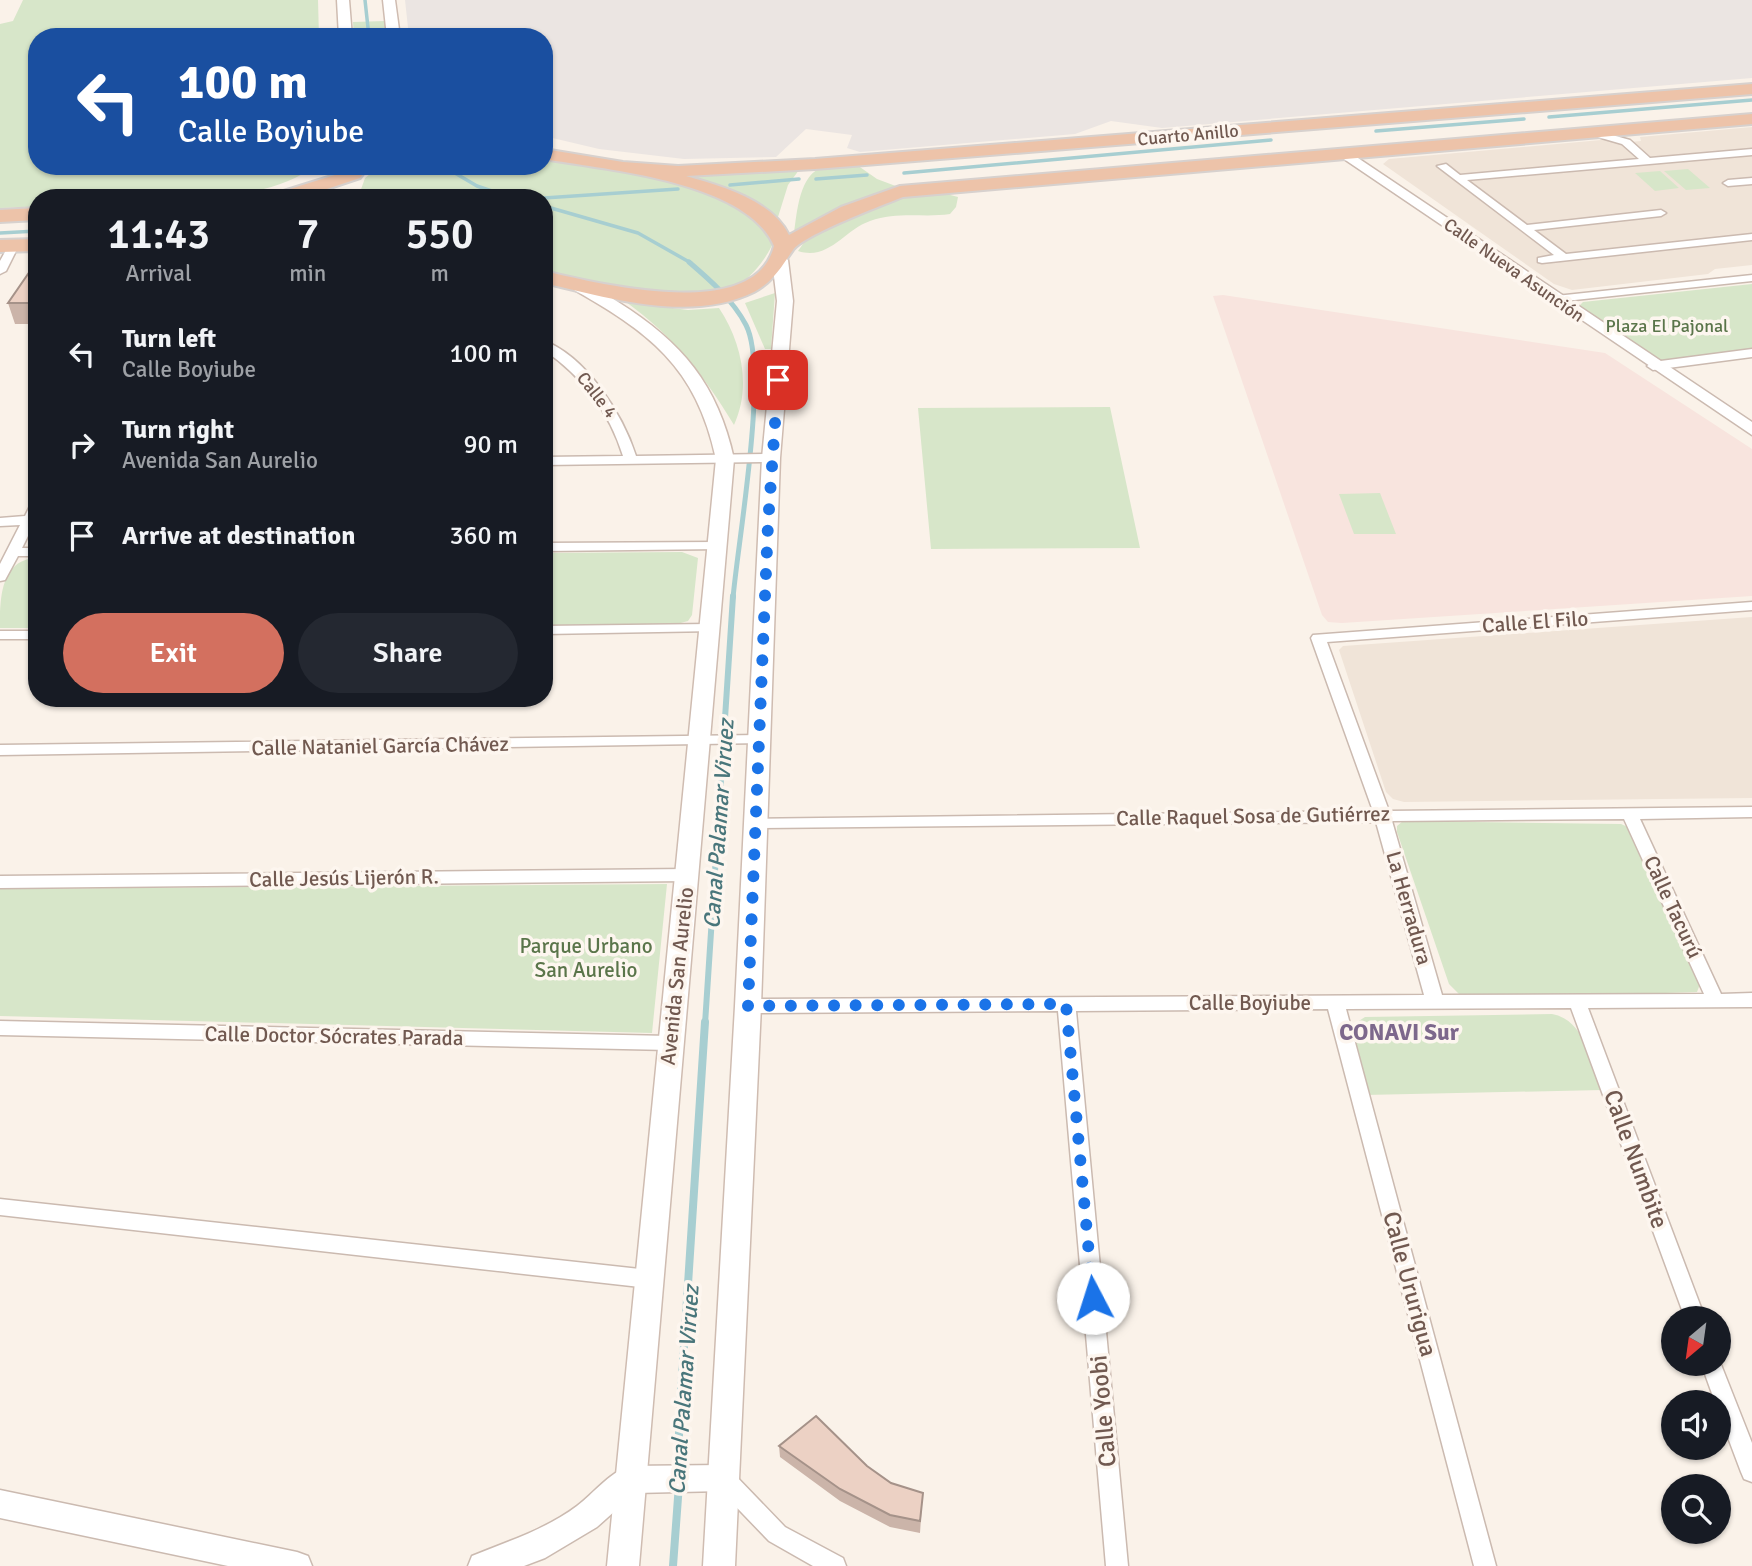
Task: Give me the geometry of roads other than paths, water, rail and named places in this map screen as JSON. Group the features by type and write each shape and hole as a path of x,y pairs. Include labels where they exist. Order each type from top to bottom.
{"highway":[{"name":"Cuarto Anillo","path":"623,167 730,169 911,157 1752,88"},
{"path":"1507,109 1533,116 1539,123 1536,138"},
{"name":"Cuarto Anillo","path":"575,284 637,294 699,299 723,296 746,289 782,253 826,222 900,192 1751,119"},
{"path":"553,155 623,167 683,182 738,203 776,229 782,253"},
{"path":"911,157 892,164 889,174 903,183 931,189"},
{"path":"305,189 342,175"},
{"path":"0,216 28,215"},
{"path":"7,246 28,245"},
{"path":"553,279 575,284"}],"main road":[{"path":"343,0 345,28"},
{"path":"389,0 393,28"},
{"path":"719,1566 714,1478 748,1006 755,823 754,740 766,458 785,301 782,253"},
{"name":"Avenida San Aurelio","path":"575,284 631,314 661,338 684,364 710,403 730,459 717,546 710,628 706,740 669,1043 649,1279 638,1480 623,1566"}],"street":[{"path":"1642,129 1634,130 1635,140 1660,160"},
{"path":"1594,133 1626,142 1647,161"},
{"path":"1458,178 1752,152"},
{"name":"Calle Nueva Asunción","path":"1346,154 1653,366 1752,430"},
{"path":"1442,166 1563,257"},
{"path":"1728,183 1752,181"},
{"path":"1527,228 1661,213"},
{"path":"1542,260 1752,237"},
{"path":"0,271 7,246"},
{"path":"1556,299 1752,278"},
{"name":"Calle 4","path":"553,351 572,365 605,401 624,433 631,460"},
{"path":"1653,366 1752,354"},
{"path":"553,461 766,458"},
{"path":"0,522 28,520 15,552 0,577"},
{"path":"553,547 717,546"},
{"path":"15,552 28,552"},
{"name":"Calle El Filo","path":"1318,638 1752,606"},
{"path":"553,630 710,628"},
{"path":"0,635 28,635"},
{"name":"La Herradura","path":"1318,638 1382,814 1436,1002"},
{"name":"Calle Nataniel García Chávez","path":"0,750 754,740"},
{"name":"Calle Raquel Sosa de Gutiérrez","path":"755,823 1752,811"},
{"name":"Calle Tacurú","path":"1629,813 1716,1001"},
{"name":"Calle Jesús Lijerón R.","path":"0,882 688,875"},
{"name":"Calle Boyiube","path":"748,1006 1752,1000"},
{"name":"Calle Numbite","path":"1577,1001 1691,1306"},
{"name":"Calle Ururigua","path":"1335,1002 1485,1566"},
{"name":"Calle Yoobi","path":"1066,1004 1117,1566"},
{"name":"Calle Doctor Sócrates Parada","path":"0,1028 669,1043"},
{"path":"0,1208 649,1279"},
{"path":"1717,1376 1752,1472"},
{"path":"483,1566 534,1548 586,1517 638,1480 714,1478 777,1534 835,1566"},
{"path":"0,1504 297,1566"}],"waterway":[{"name":"Canal Palamar Viruez","path":"365,0 368,28"},
{"path":"1549,117 1752,100"},
{"path":"1376,131 1524,119"},
{"path":"904,173 1271,140"},
{"name":"Canal Palamar Viruez","path":"458,175 486,189"},
{"path":"816,179 867,175"},
{"path":"730,185 799,179"},
{"path":"553,197 678,189"},
{"name":"Canal Palamar Viruez","path":"553,209 638,233 691,263"},
{"path":"0,233 28,231"},
{"name":"Canal Palamar Viruez","path":"689,262 735,307 746,325 752,347 754,378 750,457 733,598"},
{"name":"Canal Palamar Viruez","path":"705,1024 733,596"},
{"name":"Canal Palamar Viruez","path":"679,1473 679,1423 705,1022"},
{"name":"Canal Palamar Viruez","path":"673,1566 679,1484"}],"district":[{"name":"CONAVI Sur","path":"1399,1032"}],"park label":[{"name":"Plaza El Pajonal","path":"1667,326"},
{"name":"Parque Urbano San Aurelio","path":"586,958"}]}
